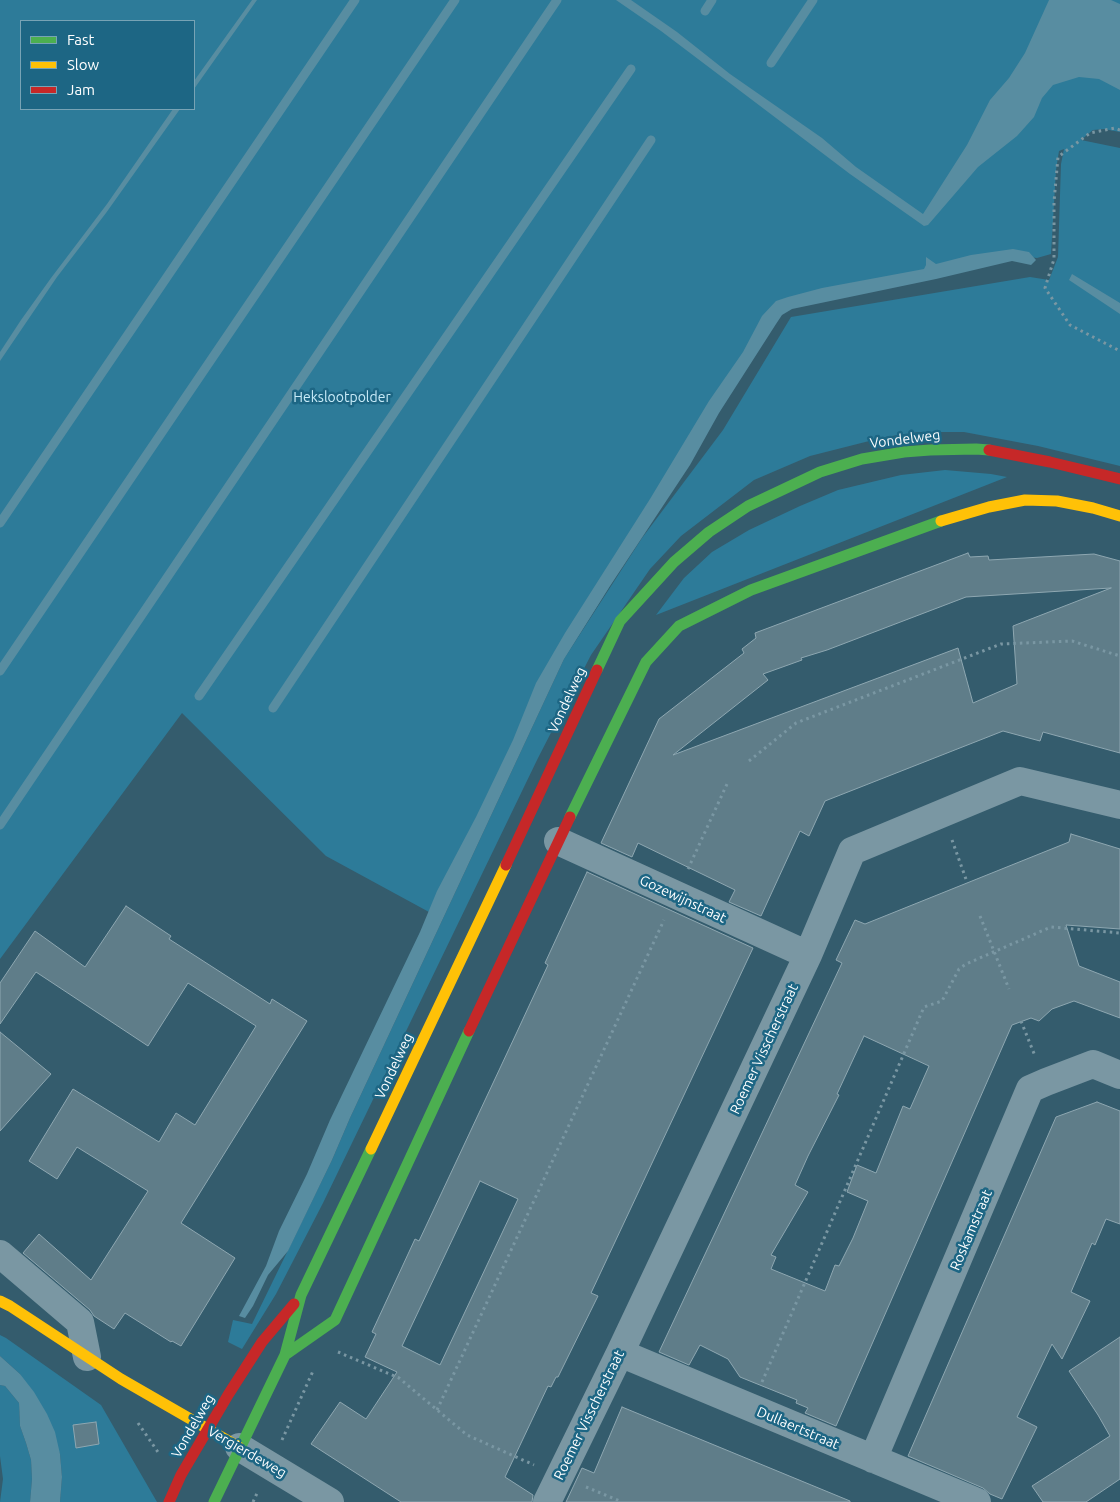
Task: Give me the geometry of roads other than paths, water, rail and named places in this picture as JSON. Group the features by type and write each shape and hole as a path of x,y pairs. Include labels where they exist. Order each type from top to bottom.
{"main road":[{"name":"Vondelweg","path":"214,1502 285,1355 301,1295 537,800 620,621 674,562 709,532 756,501 784,487 820,472 862,459 904,452 976,449 997,451 1041,460 1120,479"},
{"name":"Vondelweg","path":"285,1355 335,1320 558,841 646,662 679,626 751,590 925,527 989,507 1025,500 1056,502 1093,508 1120,516"},
{"name":"Vondelweg","path":"170,1502 181,1475 207,1429 262,1342 301,1295"},
{"name":"Vergierdeweg","path":"0,1301 121,1379 239,1447"}],"street":[{"name":"Roemer Visscherstraat","path":"546,1502 620,1353 808,955 852,851 1020,781 1120,805"},
{"name":"Gozewijnstraat","path":"558,841 808,955"},
{"name":"Roskamstraat","path":"874,1459 1030,1089 1093,1064 1120,1075"},
{"path":"0,1254 80,1322 87,1357"},
{"name":"Dullaertstraat","path":"620,1353 977,1502"},
{"name":"Vergierdeweg","path":"239,1447 330,1502"}],"waterway":[{"path":"0,523 355,0"},
{"path":"0,671 455,0"},
{"path":"0,825 557,0"},
{"path":"705,11 712,0"},
{"path":"771,63 813,0"},
{"path":"199,696 631,69"},
{"path":"273,708 651,140"}],"park label":[{"name":"Hekslootpolder","path":"342,397"}]}
